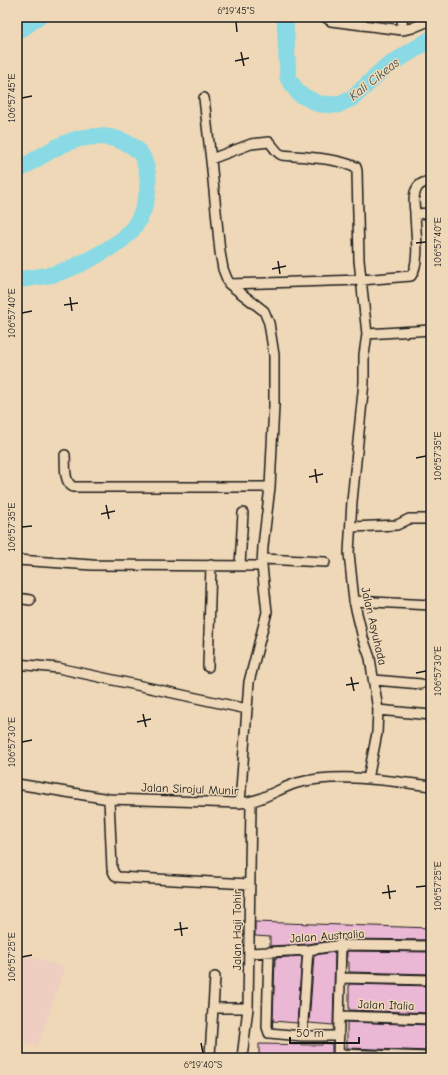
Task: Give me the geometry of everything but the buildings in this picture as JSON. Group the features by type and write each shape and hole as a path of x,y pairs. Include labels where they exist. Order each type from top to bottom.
{"street":[{"path":"325,17 330,21 349,20 401,30 412,28 431,20"},
{"path":"401,30 403,17"},
{"path":"204,98 220,252 229,284 264,311 269,323 274,355 274,405 270,487 262,562 267,612 249,682 240,803"},
{"name":"Jalan Asyuhada","path":"211,159 251,144 269,142 273,145 277,153 282,155 338,161 356,167 361,280 367,334 364,355 364,382 352,501 352,527 349,553 354,601 363,638 370,658 378,710 377,733 368,779"},
{"path":"229,284 361,280 411,276 415,267 416,243 414,202 416,190 421,183 431,181"},
{"path":"415,214 431,213"},
{"path":"367,334 431,330"},
{"path":"65,455 67,481 69,485 73,487 270,487"},
{"path":"240,565 243,513"},
{"path":"352,527 397,525 409,519 431,519"},
{"path":"17,560 92,565 240,565 262,562 325,562"},
{"path":"208,667 211,565"},
{"path":"17,598 30,600"},
{"path":"354,601 431,605"},
{"path":"17,664 58,668 247,709"},
{"path":"374,680 421,684"},
{"path":"378,710 431,715"},
{"name":"Jalan Sirojul Munir","path":"17,784 109,799 240,803 251,803 297,784 326,778 368,779 431,786"},
{"path":"109,799 112,869 118,878 249,884"},
{"name":"Jalan Haji Tohir","path":"242,1058 248,1008 251,803"},
{"path":"341,945 338,1056 431,1057"},
{"name":"Jalan Australia","path":"249,953 308,950 341,945 431,946"},
{"path":"302,1036 308,950"},
{"path":"269,952 269,1033 274,1035 339,1036"},
{"path":"210,1055 215,977"},
{"path":"341,978 431,980"},
{"path":"213,1008 248,1008"},
{"name":"Jalan Italia","path":"340,1016 431,1018"}],"shaded area":[{"path":"17,952 65,968 37,1047 17,1040"}],"waterway":[{"name":"Kali Cikeas","path":"17,32 38,17"},
{"name":"Kali Cikeas","path":"285,17 288,78 299,94 319,104 337,105 354,97 383,69 431,39"},
{"name":"Kali Cikeas","path":"17,171 59,146 81,138 106,137 116,139 131,145 136,149 142,156 148,177 148,188 143,210 132,229 121,240 94,257 65,271 17,280"}]}
